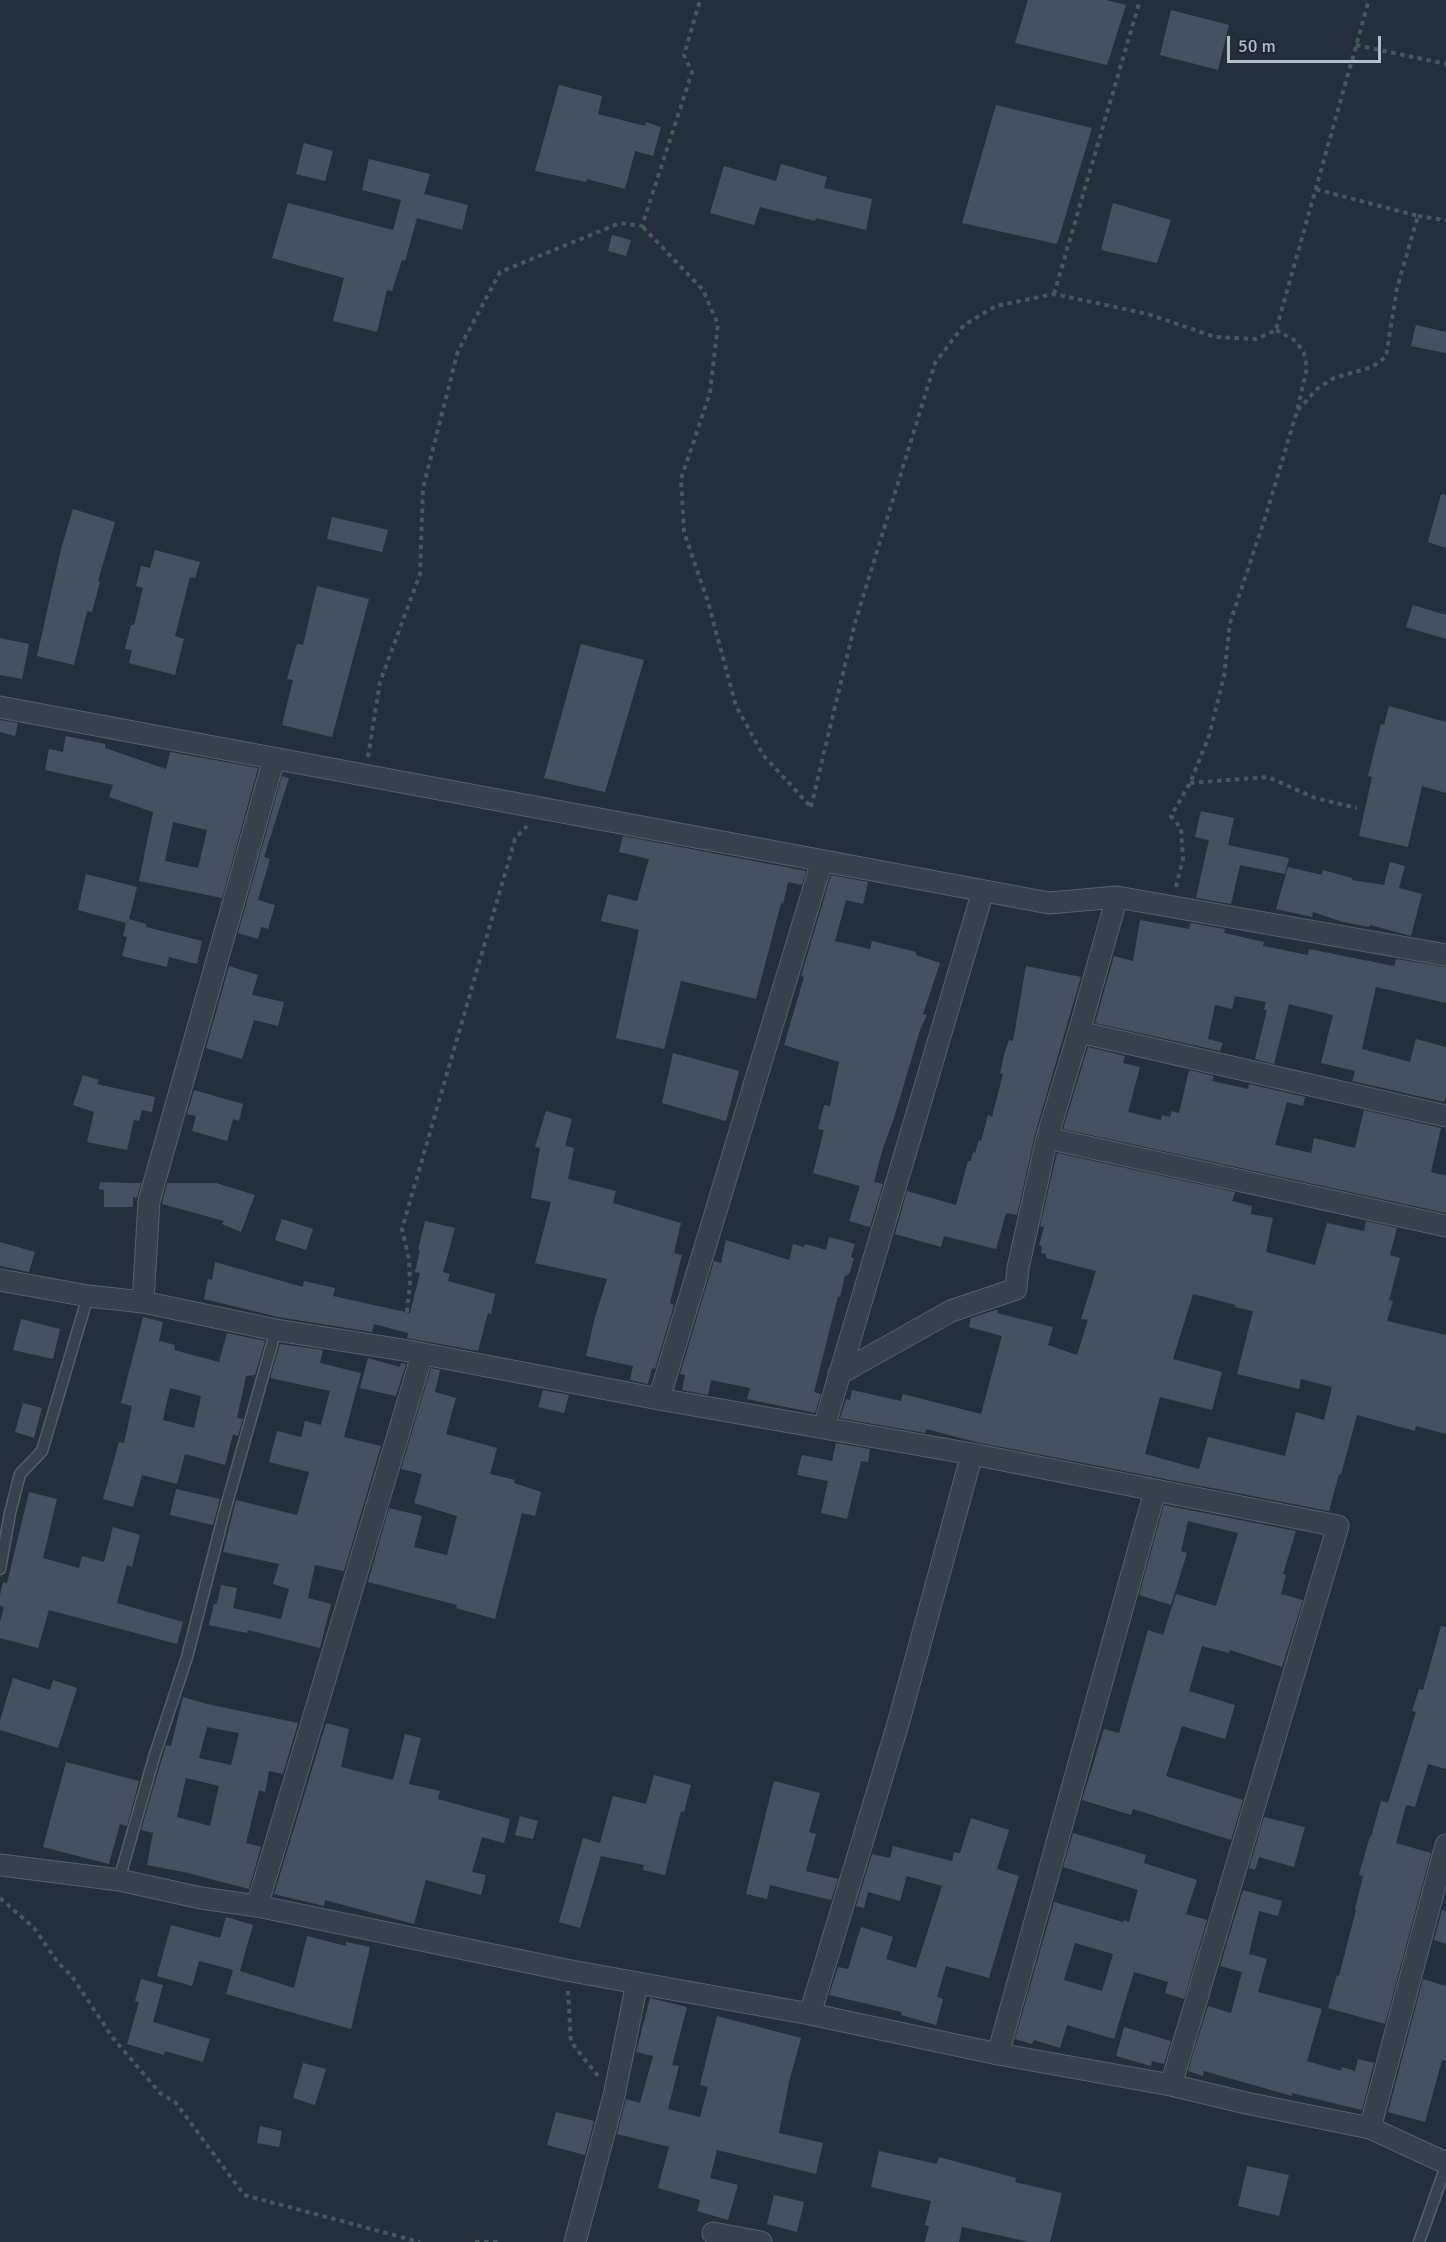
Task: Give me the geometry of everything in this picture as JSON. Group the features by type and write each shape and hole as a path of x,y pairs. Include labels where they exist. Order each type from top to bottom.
{"street":[{"path":"0,707 1049,903 1117,897 1446,955"},
{"path":"143,1302 149,1201 273,759"},
{"path":"659,1399 822,861"},
{"path":"824,1427 983,891"},
{"path":"838,1374 951,1311 1016,1289 1018,1268 1047,1138 1117,897"},
{"path":"1079,1032 1446,1116"},
{"path":"1047,1138 1446,1226"},
{"path":"0,1280 88,1296 143,1302 276,1330 972,1454 1338,1526 1171,2085"},
{"path":"257,1906 412,1353"},
{"path":"810,2014 898,1725 972,1454"},
{"path":"998,2054 1155,1491"},
{"path":"1370,2128 1446,1845"},
{"path":"0,1865 119,1880 566,1970 810,2014 998,2054 1171,2085 1370,2128 1446,2164"},
{"path":"575,2242 614,2096 637,1983"},
{"path":"713,2233 761,2242"}],"lane":[{"path":"0,1569 20,1474 42,1451 88,1296"},
{"path":"119,1880 155,1754 187,1657 225,1509 276,1330"},
{"path":"1419,2242 1446,2164"}],"path":[{"path":"642,226 692,72 684,56 700,0"},
{"path":"1054,294 1140,0"},
{"path":"1276,330 1369,0"},
{"path":"1356,45 1446,64"},
{"path":"1315,189 1418,216 1446,220"},
{"path":"1297,411 1317,389 1334,378 1372,367 1386,357 1397,288 1418,216"},
{"path":"364,776 380,682 420,574 423,488 458,351 500,272 620,223 642,226 704,290 718,324 710,393 681,479 684,532 708,602 736,706 763,755 811,807 855,624 935,363 964,326 996,306 1054,294 1148,314 1215,337 1256,339 1276,330"},
{"path":"1171,907 1183,859 1181,828 1171,816 1190,783 1209,736 1224,676 1230,623 1265,518 1297,411 1307,368 1304,353 1296,341 1276,330"},
{"path":"1190,783 1268,777 1315,798 1357,808"},
{"path":"412,1353 409,1259 402,1229 514,839 529,824 540,808"},
{"path":"0,1898 34,1928 59,1964 71,1975 113,2038 160,2093 176,2103 244,2195 420,2242"},
{"path":"566,1970 571,2042 614,2096"},
{"path":"475,2242 498,2242"}],"building":[{"path":"1028,0 1106,0 1126,5 1107,65 1015,43"},
{"path":"1171,10 1229,25 1218,70 1160,55"},
{"path":"559,85 602,96 598,114 645,126 646,122 661,127 653,156 635,151 625,189 587,179 586,182 535,171"},
{"path":"996,105 1092,128 1057,244 962,223"},
{"path":"304,143 333,151 325,181 296,174"},
{"path":"369,159 430,174 424,194 468,205 462,230 417,218 405,261 402,260 392,291 387,290 377,332 333,321 344,278 272,258 288,203 393,230 401,200 362,190"},
{"path":"781,164 827,177 824,188 872,199 866,230 816,218 815,221 760,207 754,225 710,213 724,166 776,181"},
{"path":"1113,203 1171,220 1157,263 1101,250"},
{"path":"612,235 631,240 626,256 608,251"},
{"path":"1416,325 1446,332 1446,353 1411,346"},
{"path":"1441,494 1446,495 1446,548 1428,542"},
{"path":"73,509 115,522 98,581 100,582 92,612 87,611 74,665 37,656 61,549"},
{"path":"332,517 388,530 382,552 327,539"},
{"path":"155,550 200,562 195,578 190,577 175,636 184,639 175,675 129,663 132,650 125,649 131,625 134,625 143,588 136,586 141,566 150,568"},
{"path":"317,586 369,599 332,737 282,725 293,680 287,679 297,644 303,645"},
{"path":"1413,605 1446,615 1446,639 1406,627"},
{"path":"0,638 29,644 22,679 0,675"},
{"path":"581,644 644,660 605,792 544,778"},
{"path":"1389,706 1446,722 1446,793 1422,786 1408,847 1359,836 1372,777 1368,776 1381,724 1384,725"},
{"path":"0,720 18,723 15,736 0,732"},
{"path":"66,736 105,744 105,748 166,769 170,752 258,768 222,898 139,881 153,812 109,797 113,785 45,770 49,749 63,752","holes":["173,822 207,830 198,868 165,861"]},
{"path":"282,776 289,778 264,857 270,859 258,900 275,905 268,929 261,927 258,939 238,933"},
{"path":"1201,811 1234,818 1228,845 1289,858 1285,874 1240,865 1231,904 1196,898 1209,840 1195,837"},
{"path":"623,836 806,871 802,885 788,882 756,999 681,981 664,1049 616,1038 639,930 601,921 608,894 637,901 649,859 619,852"},
{"path":"1390,862 1405,866 1399,888 1422,894 1411,936 1370,925 1369,927 1343,922 1313,912 1312,917 1276,909 1288,867 1322,875 1323,870 1352,878 1352,880 1384,885"},
{"path":"86,874 137,887 129,919 146,924 146,927 202,941 197,964 169,957 167,967 122,956 127,937 123,936 126,923 78,910"},
{"path":"831,875 868,882 863,904 846,900 835,941 870,949 872,941 916,952 916,955 940,963 923,1014 927,1015 920,1030 883,1148 874,1182 883,1184 870,1227 849,1221 860,1186 813,1173 824,1130 818,1129 824,1105 830,1106 839,1062 784,1045 804,977 801,976"},
{"path":"1140,920 1189,929 1191,923 1225,929 1224,933 1264,942 1263,946 1308,955 1309,949 1394,966 1396,959 1446,967 1446,1003 1376,987 1362,1049 1410,1062 1416,1039 1446,1047 1444,1102 1352,1081 1355,1071 1321,1063 1333,1015 1289,1004 1274,1064 1255,1059 1267,1010 1264,1010 1266,1002 1235,996 1232,1009 1215,1005 1208,1039 1223,1043 1220,1051 1095,1023 1114,956 1133,961"},
{"path":"229,966 258,975 252,995 284,1002 278,1026 254,1020 242,1059 206,1048"},
{"path":"1026,966 1081,977 1035,1134 1017,1215 1006,1213 996,1249 944,1236 941,1247 895,1234 907,1191 956,1205 968,1161 971,1161 979,1140 981,1141 988,1115 992,1117 1003,1074 1000,1073 1004,1055 1009,1040 1013,1041"},
{"path":"1088,1047 1125,1056 1123,1063 1140,1067 1128,1112 1161,1120 1162,1115 1170,1117 1172,1111 1179,1113 1189,1070 1214,1076 1212,1081 1248,1089 1249,1084 1305,1097 1303,1106 1287,1102 1275,1145 1311,1153 1314,1138 1355,1148 1364,1110 1441,1128 1431,1172 1446,1176 1446,1213 1063,1129"},
{"path":"673,1053 739,1071 726,1121 662,1103"},
{"path":"83,1075 99,1080 97,1084 155,1097 152,1112 142,1110 139,1121 134,1120 127,1150 87,1142 94,1112 73,1105"},
{"path":"194,1090 243,1104 239,1121 233,1119 227,1141 192,1131 196,1116 187,1114"},
{"path":"546,1111 572,1119 565,1146 574,1148 568,1179 616,1191 613,1203 681,1223 674,1253 682,1255 670,1303 674,1305 655,1369 652,1368 648,1384 630,1380 633,1366 586,1356 607,1279 535,1263 551,1202 531,1198 540,1148 535,1147"},
{"path":"1057,1153 1235,1192 1232,1201 1252,1206 1251,1214 1273,1218 1266,1252 1315,1265 1327,1223 1364,1231 1366,1221 1397,1228 1390,1255 1400,1258 1389,1300 1393,1301 1387,1321 1446,1335 1446,1434 1416,1426 1415,1431 1357,1415 1329,1511 976,1442 926,1429 925,1433 840,1418 846,1399 850,1400 852,1390 901,1401 903,1394 981,1414 1002,1336 969,1327 971,1318 995,1310 998,1310 997,1313 1053,1327 1048,1345 1077,1355 1088,1320 1081,1319 1096,1271 1046,1258 1046,1254 1041,1253 1042,1246 1039,1245 1044,1227 1040,1226","holes":["1193,1294 1236,1305 1235,1307 1253,1311 1237,1374 1299,1389 1301,1379 1332,1387 1324,1420 1296,1412 1285,1456 1208,1437 1199,1469 1145,1454 1160,1397 1212,1410 1222,1372 1173,1359"]},
{"path":"100,1182 141,1183 137,1198 133,1197 133,1207 104,1207 104,1190 99,1189"},
{"path":"167,1183 216,1183 255,1195 241,1232 222,1224 224,1221 162,1204"},
{"path":"282,1219 313,1229 306,1250 275,1240"},
{"path":"425,1221 455,1228 443,1272 450,1274 448,1281 495,1294 491,1314 488,1313 478,1351 407,1338 408,1333 374,1324 372,1332 278,1317 204,1299 208,1279 212,1280 215,1262 303,1287 304,1281 335,1288 333,1296 410,1313 420,1273 415,1272"},
{"path":"829,1237 855,1244 851,1257 854,1258 850,1272 847,1276 845,1275 840,1297 838,1296 814,1392 821,1394 815,1413 747,1399 750,1388 711,1380 708,1395 682,1390 685,1375 680,1374 714,1261 721,1263 726,1240 789,1260 793,1244 804,1247 805,1244 826,1250"},
{"path":"0,1242 35,1252 29,1272 0,1266"},
{"path":"143,1317 163,1322 159,1341 175,1345 174,1350 219,1362 227,1333 265,1341 255,1375 246,1376 237,1418 243,1419 238,1436 233,1434 225,1465 185,1454 177,1484 142,1475 133,1507 103,1499 119,1442 124,1443 132,1406 121,1403","holes":["170,1388 201,1396 194,1428 163,1420"]},
{"path":"21,1319 60,1329 53,1359 13,1350"},
{"path":"280,1344 323,1350 320,1363 361,1373 344,1437 381,1446 344,1571 315,1565 308,1598 331,1604 320,1648 248,1630 247,1633 209,1625 221,1585 237,1588 233,1608 281,1619 289,1589 273,1584 279,1564 223,1552 236,1500 297,1515 309,1472 269,1462 277,1431 301,1437 305,1421 321,1425 330,1391 270,1378"},
{"path":"368,1358 400,1367 401,1363 406,1364 396,1396 360,1388"},
{"path":"431,1368 440,1370 435,1392 456,1398 446,1434 497,1448 490,1474 515,1480 514,1483 541,1492 535,1516 522,1513 495,1619 456,1608 457,1605 368,1582 389,1508 422,1516 414,1547 447,1555 457,1516 414,1503 422,1474 401,1469"},
{"path":"543,1390 569,1395 564,1413 538,1407"},
{"path":"23,1403 42,1408 34,1438 15,1432"},
{"path":"836,1443 870,1449 868,1462 861,1461 847,1519 821,1513 828,1481 797,1475 802,1455 832,1461"},
{"path":"176,1489 220,1499 213,1525 170,1515"},
{"path":"29,1492 57,1499 43,1558 79,1568 82,1556 104,1562 113,1527 140,1535 132,1567 127,1565 117,1603 183,1622 177,1644 49,1610 38,1648 0,1638 0,1622 4,1607 0,1605 0,1595 3,1582 7,1583"},
{"path":"1164,1505 1296,1531 1283,1574 1286,1575 1281,1594 1303,1600 1282,1667 1230,1650 1229,1653 1202,1646 1189,1691 1235,1705 1225,1739 1182,1726 1166,1776 1243,1800 1231,1840 1133,1809 1131,1815 1082,1800 1104,1729 1119,1733 1148,1630 1163,1635 1176,1594 1216,1606 1238,1533 1188,1521 1181,1551 1187,1553 1171,1605 1139,1595"},
{"path":"1441,1626 1446,1627 1446,1769 1428,1764 1415,1807 1406,1805 1396,1843 1431,1853 1385,2024 1328,2008 1356,1910 1363,1876 1359,1875 1370,1836 1381,1801 1388,1803 1416,1712 1412,1711 1419,1689 1423,1690"},
{"path":"13,1678 50,1690 53,1680 77,1688 58,1748 0,1730 0,1720"},
{"path":"183,1697 298,1723 283,1774 269,1771 265,1792 259,1790 246,1843 261,1847 249,1889 147,1865 153,1833 141,1830 166,1745 171,1746","holes":["207,1727 239,1733 231,1765 199,1758","186,1778 219,1786 210,1826 177,1817"]},
{"path":"326,1723 349,1729 341,1767 393,1780 405,1734 421,1738 409,1784 440,1791 438,1799 510,1819 504,1843 482,1837 472,1872 486,1875 481,1895 426,1880 414,1924 325,1900 324,1906 274,1894"},
{"path":"66,1762 139,1781 127,1826 120,1824 109,1864 43,1847"},
{"path":"654,1775 691,1785 684,1812 681,1811 665,1875 643,1870 644,1865 601,1856 580,1928 559,1922 583,1838 600,1843 613,1796 646,1804"},
{"path":"774,1781 820,1793 809,1832 816,1834 806,1871 838,1879 831,1900 770,1885 767,1899 746,1894"},
{"path":"520,1816 538,1821 533,1839 515,1835"},
{"path":"1264,1817 1305,1827 1294,1867 1259,1857 1255,1870 1249,1868"},
{"path":"971,1818 1009,1830 997,1869 1019,1876 989,1978 946,1966 937,1997 943,1999 936,2025 901,2015 902,2012 829,1995 838,1967 848,1969 861,1927 893,1937 886,1959 916,1968 942,1886 907,1876 900,1901 868,1892 864,1908 856,1906 872,1854 890,1858 893,1846 952,1861 954,1852 960,1853"},
{"path":"1073,1833 1146,1855 1144,1863 1197,1880 1186,1914 1207,1920 1184,1999 1165,1993 1168,1982 1134,1972 1114,2039 1067,2025 1060,2048 1034,2040 1032,2044 1015,2039 1054,1902 1129,1922 1138,1890 1063,1867","holes":["1075,1943 1113,1954 1102,1991 1064,1980"]},
{"path":"1243,1890 1282,1901 1278,1916 1259,1911 1249,1954 1267,1959 1258,1992 1322,2009 1307,2061 1341,2071 1342,2067 1355,2071 1358,2059 1374,2063 1362,2110 1292,2093 1292,2096 1204,2071 1203,2076 1188,2071 1208,2006 1231,2013 1242,1972 1220,1966"},
{"path":"1442,1910 1446,1911 1446,1944 1434,1940"},
{"path":"226,1917 253,1925 240,1971 294,1988 307,1936 346,1946 346,1942 370,1947 351,2029 226,1994 233,1970 199,1961 192,1986 157,1976 171,1925 220,1938"},
{"path":"141,1979 163,1985 153,2022 210,2039 203,2062 165,2051 164,2055 127,2044 139,2002 135,2001"},
{"path":"1423,1979 1446,1986 1446,2061 1442,2060 1425,2122 1388,2112"},
{"path":"650,1998 687,2007 672,2065 679,2066 668,2109 700,2117 708,2087 700,2085 717,2016 801,2038 779,2133 823,2143 816,2174 717,2150 710,2178 738,2185 728,2220 697,2211 700,2200 658,2188 669,2147 617,2134 626,2099 640,2103 653,2056 636,2052"},
{"path":"1124,2027 1171,2041 1164,2064 1152,2061 1151,2066 1116,2056"},
{"path":"303,2063 326,2069 315,2105 293,2098"},
{"path":"556,2112 594,2121 585,2155 547,2145"},
{"path":"260,2126 282,2131 279,2147 257,2143"},
{"path":"879,2151 937,2164 939,2157 1016,2178 1015,2182 1062,2193 1050,2242 1029,2242 962,2227 959,2242 925,2242 929,2226 925,2225 931,2201 871,2187"},
{"path":"1247,2166 1289,2175 1279,2216 1238,2206"},
{"path":"774,2195 804,2202 797,2232 767,2224"}]}
